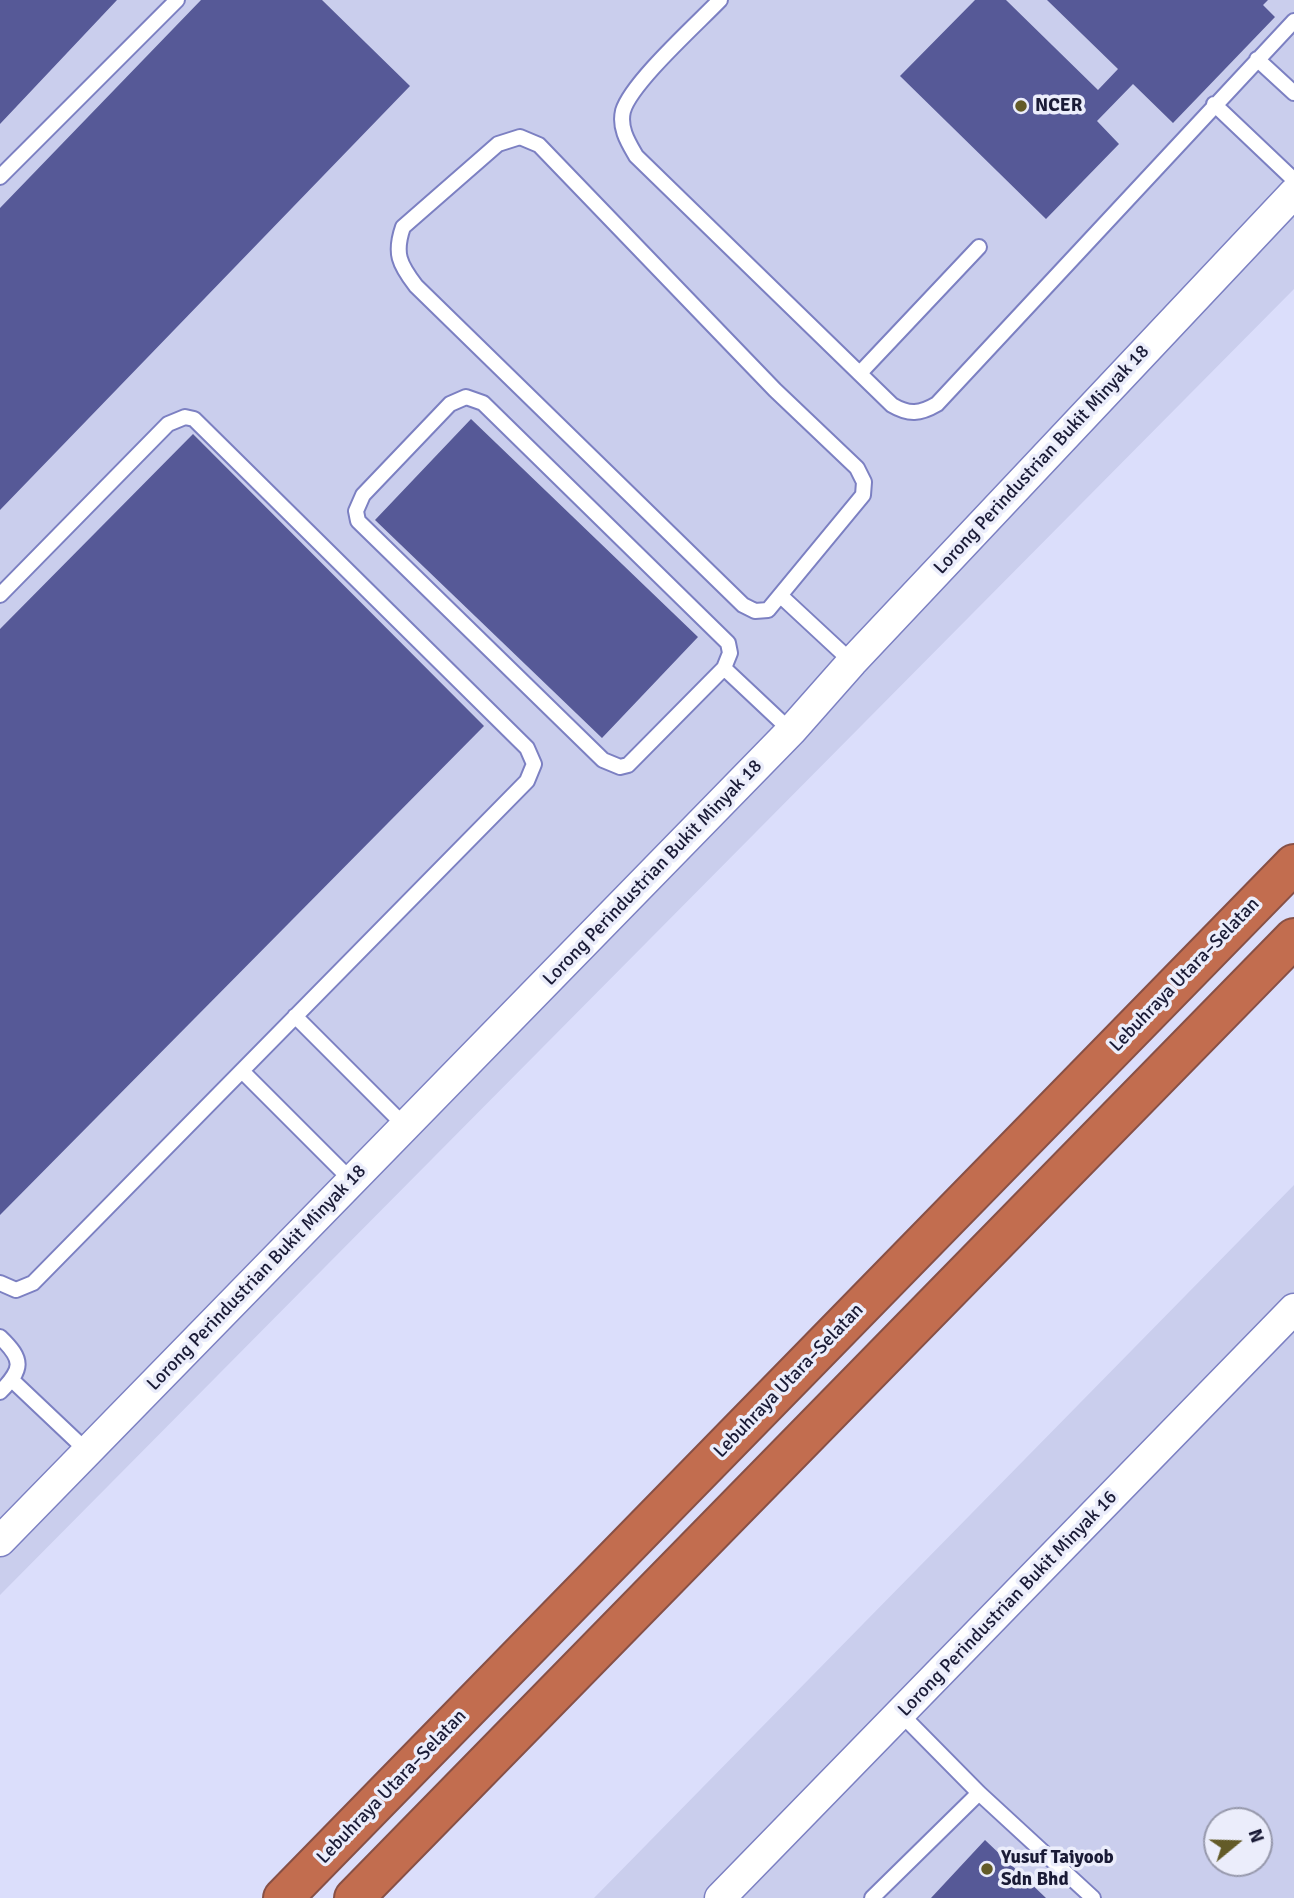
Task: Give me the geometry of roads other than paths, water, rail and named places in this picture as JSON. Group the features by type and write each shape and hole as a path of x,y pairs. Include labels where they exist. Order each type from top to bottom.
{"highway":[{"name":"Lebuhraya Utara–Selatan","path":"283,1898 1294,864"},
{"path":"354,1898 1294,938"}],"street":[{"name":"Lorong Perindustrian Bukit Minyak 18","path":"0,1541 791,731 852,662 1294,193"},
{"name":"Lorong Perindustrian Bukit Minyak 16","path":"720,1898 1294,1309"}],"lane":[{"path":"0,177 177,0"},
{"path":"720,0 634,90 623,111 624,135 636,156 892,405 906,413 923,412 937,404 1294,20"},
{"path":"1257,59 1294,93"},
{"path":"1214,104 1294,180"},
{"path":"520,137 539,145 775,390 857,467 864,482 863,495 782,597 768,610 755,611 743,605 416,286 399,264 397,245 404,227 498,144 520,137"},
{"path":"860,373 979,247"},
{"path":"467,397 475,398 723,636 730,653 724,668 636,760 620,767 611,765 363,528 356,511 358,502 450,404 467,397"},
{"path":"0,595 168,424 176,419 194,419 527,748 534,764 527,780 33,1283 16,1290 0,1283"},
{"path":"782,597 852,662"},
{"path":"724,668 791,731"},
{"path":"295,1016 405,1126"},
{"path":"242,1071 352,1181"},
{"path":"0,1336 16,1354 19,1364 12,1380 0,1392"},
{"path":"12,1380 87,1451"},
{"path":"901,1714 979,1793 1093,1898"},
{"path":"872,1898 979,1793"}],"place":[{"name":"NCER","path":"1021,106"},
{"name":"Yusuf Taiyoob Sdn Bhd","path":"987,1869"}]}
